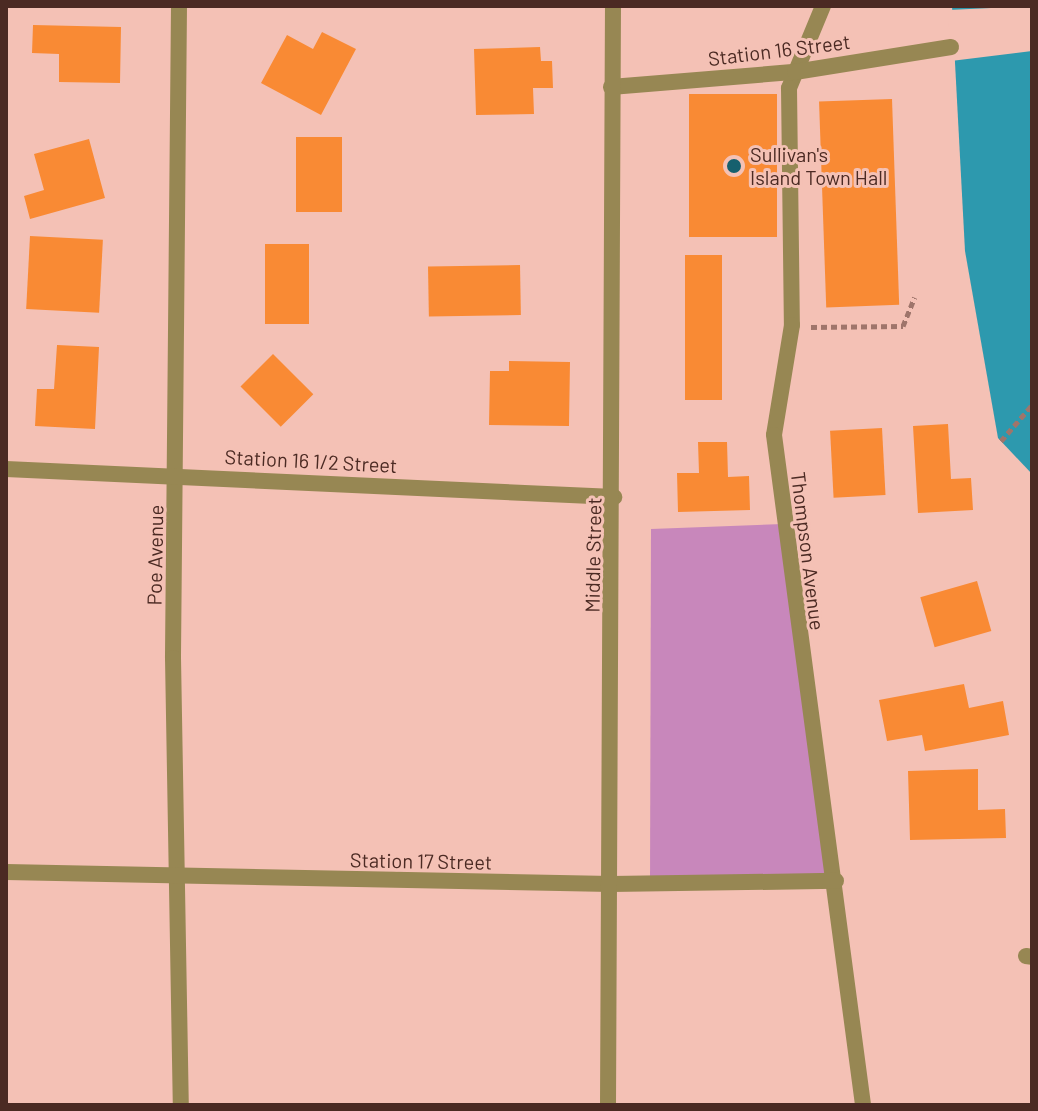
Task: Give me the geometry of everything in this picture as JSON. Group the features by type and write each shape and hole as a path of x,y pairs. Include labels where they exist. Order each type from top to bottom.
{"street":[{"name":"Poe Avenue","path":"179,6 177,876 181,1105"},
{"name":"Middle Street","path":"608,1105 614,497 613,6"},
{"name":"Thompson Avenue","path":"823,6 795,72 792,325 774,435 836,881 863,1105"},
{"name":"Station 16 Street","path":"611,87 795,72 951,47"},
{"name":"Station 16 1/2 Street","path":"6,469 177,474 614,497"},
{"name":"Station 17 Street","path":"6,872 611,884 836,881"}],"path":[{"path":"792,325 903,326 915,297"},
{"path":"1001,441 1032,405"}],"shaded area":[{"path":"783,524 836,881 650,884 651,529"}],"water":[{"path":"952,6 1032,6 1032,474 998,438 965,251"}],"pier":[{"path":"1032,6 1032,51 951,61 948,10"}],"building":[{"path":"33,25 121,27 120,83 59,82 59,54 32,53"},
{"path":"322,32 356,49 321,115 261,83 287,35 313,49"},
{"path":"540,47 541,61 552,61 553,88 533,88 534,114 476,115 474,49"},
{"name":"Sullivan's Island Town Hall","path":"689,94 777,94 777,237 689,237"},
{"path":"892,99 899,305 826,307 819,102"},
{"path":"296,137 342,137 342,212 296,212"},
{"path":"89,139 105,198 30,219 24,196 44,190 34,154"},
{"path":"30,236 103,240 99,313 26,309"},
{"path":"265,244 309,244 309,324 265,324"},
{"path":"685,255 722,255 722,400 685,400"},
{"path":"520,265 521,315 429,317 428,267"},
{"path":"57,345 99,347 95,429 35,426 37,389 54,389"},
{"path":"273,354 313,394 281,427 240,387"},
{"path":"509,361 570,362 569,426 489,425 490,371 509,371"},
{"path":"948,424 951,479 971,478 973,510 918,513 913,426"},
{"path":"882,428 886,495 834,498 830,431"},
{"path":"698,442 727,442 728,477 749,476 750,510 678,512 677,473 699,473"},
{"path":"977,581 991,631 935,647 920,597"},
{"path":"964,684 969,708 1003,701 1009,735 925,751 922,735 887,741 879,700"},
{"path":"978,769 978,810 1005,809 1006,838 910,840 908,771"}],"place":[{"name":"Sullivan's Island Town Hall","path":"734,166"}]}
